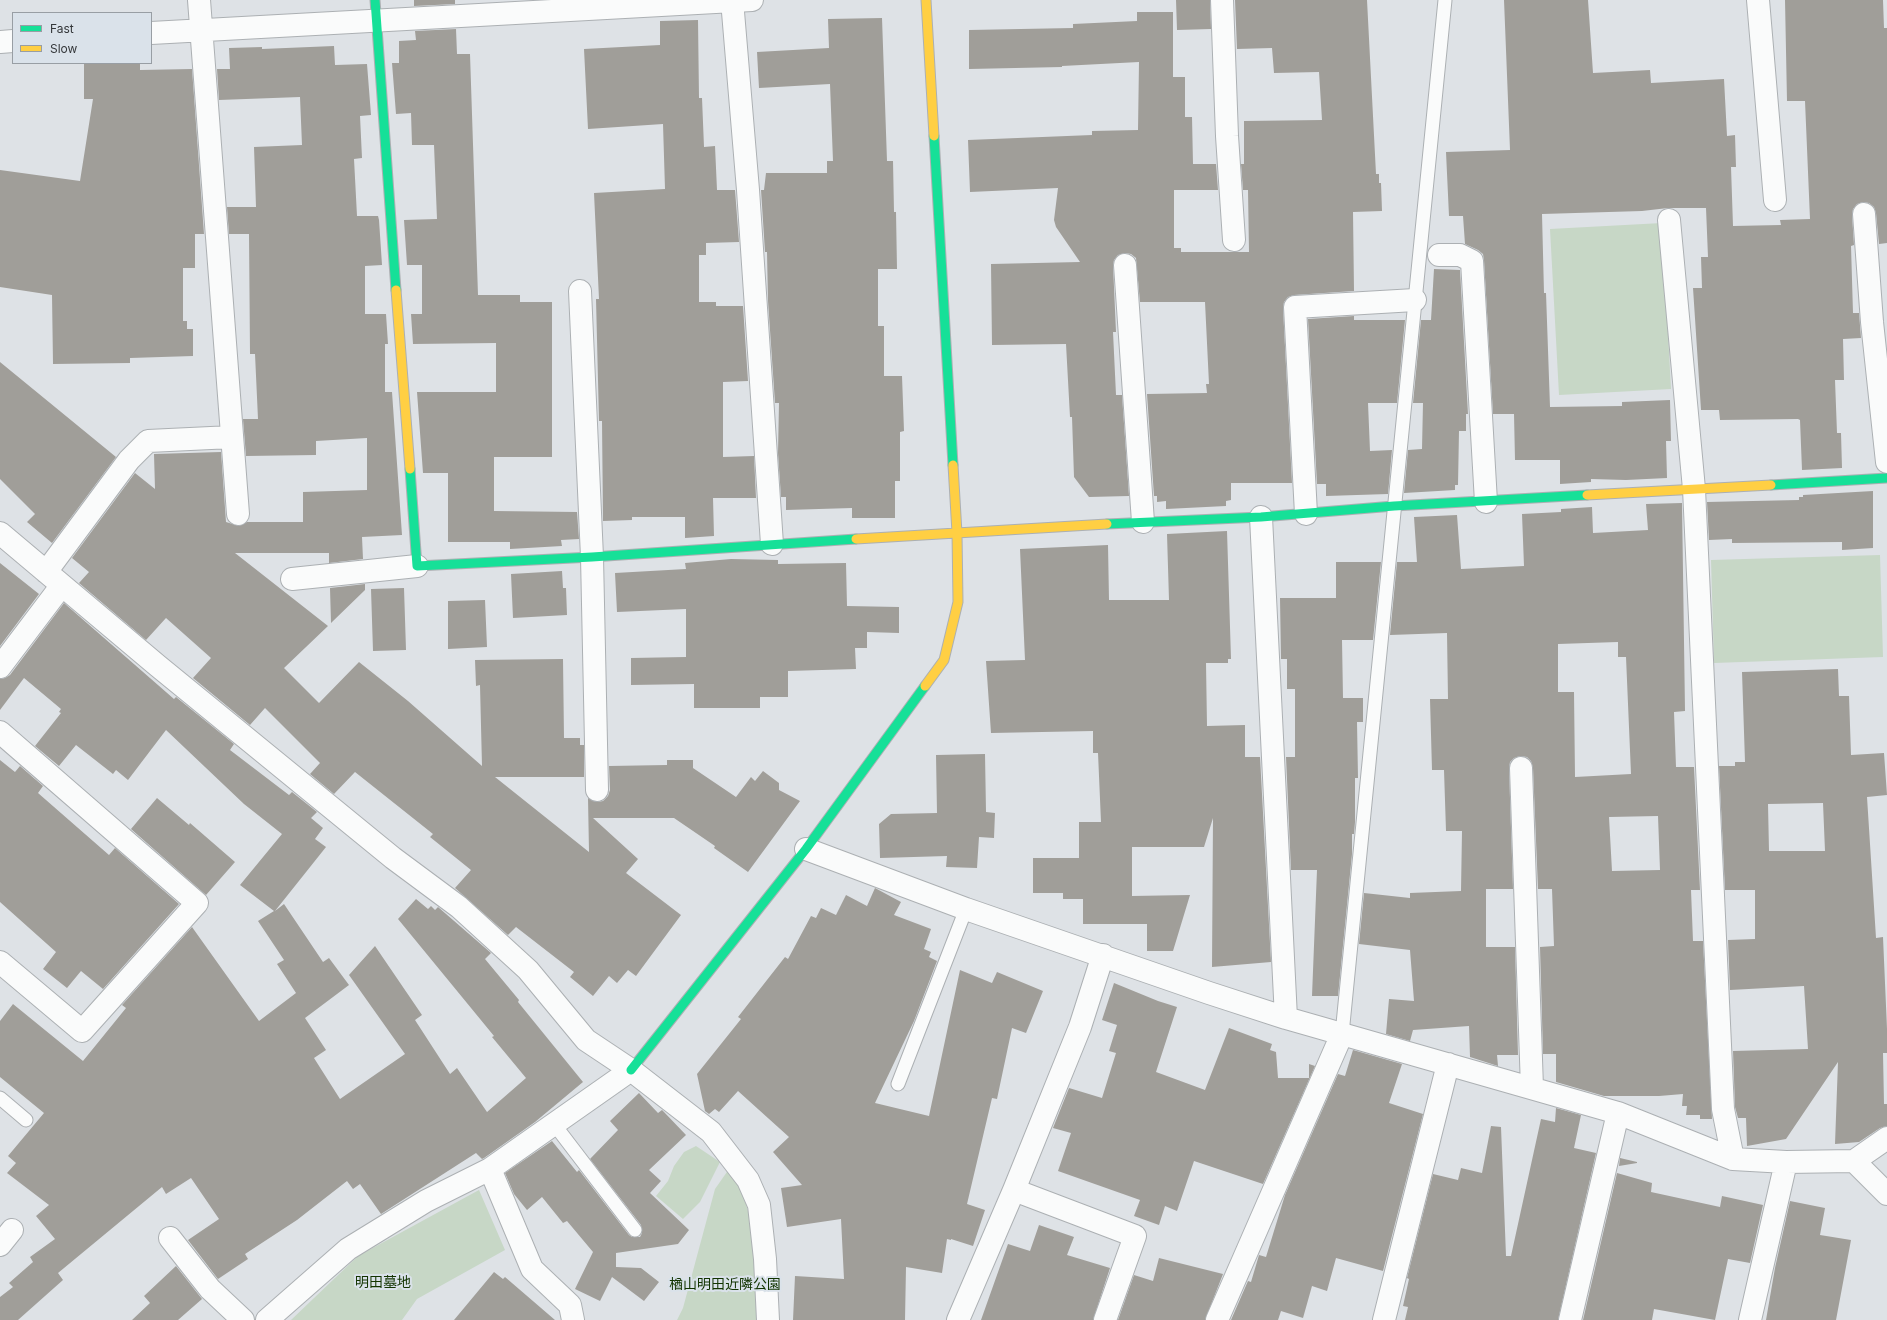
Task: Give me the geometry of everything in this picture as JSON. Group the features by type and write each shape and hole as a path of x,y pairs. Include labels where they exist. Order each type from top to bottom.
{"street":[{"path":"199,0 200,30 238,514"},
{"path":"152,33 200,30 375,10 739,0 749,198 772,544"},
{"path":"267,1320 348,1249 426,1201 490,1169 630,1070 806,849 944,660 958,602 957,533 926,0"},
{"path":"1222,0 1227,136 1234,240"},
{"path":"1758,0 1775,200"},
{"path":"375,10 417,566"},
{"path":"0,42 12,41"},
{"path":"1864,214 1872,322 1887,462"},
{"path":"1669,220 1694,489 1723,1109 1733,1159"},
{"path":"1439,255 1460,255 1472,262 1486,502"},
{"path":"1125,265 1143,522"},
{"path":"580,291 592,558 597,790"},
{"path":"1306,514 1294,308 1415,300"},
{"path":"0,667 54,578 129,460 148,441 232,437"},
{"path":"292,579 417,566 592,558 772,544 1143,522 1261,517 1394,506 1486,502 1887,478"},
{"path":"1261,517 1286,1018"},
{"path":"0,533 393,858 459,907 528,970 586,1040 630,1070 711,1132 748,1180 759,1205 765,1259 768,1320"},
{"path":"0,732 197,903 82,1031 0,962"},
{"path":"1521,768 1532,1088"},
{"path":"806,849 966,909 1286,1018 1618,1113 1733,1159 1786,1162 1854,1161 1887,1138"},
{"path":"958,1320 1014,1190 1080,1026 1103,955"},
{"path":"1217,1320 1342,1034"},
{"path":"1384,1320 1448,1064"},
{"path":"1570,1320 1618,1113"},
{"path":"1854,1161 1887,1194"},
{"path":"1750,1320 1786,1162"},
{"path":"490,1169 532,1269 570,1305 572,1320"},
{"path":"1014,1190 1135,1236 1105,1320"},
{"path":"170,1238 210,1288 243,1320"}],"lane":[{"path":"1342,1034 1445,0"},
{"path":"898,1084 966,909"},
{"path":"0,1098 26,1120"},
{"path":"554,1124 635,1230"}],"green space":[{"path":"1662,223 1671,389 1559,395 1550,229"},
{"path":"1880,555 1883,657 1714,663 1711,560"},
{"path":"696,1146 720,1162 700,1202 683,1219 656,1196 668,1181 674,1166 684,1152"},
{"name":"楢山明田近隣公園","path":"729,1169 741,1184 758,1251 762,1320 677,1320 683,1308 715,1189"},
{"name":"明田墓地","path":"479,1190 505,1250 417,1299 402,1320 291,1320 358,1256"}],"building":[{"path":"414,0 455,0 455,4 414,6"},
{"path":"1176,0 1210,0 1211,29 1177,30"},
{"path":"1235,0 1367,0 1376,174 1379,174 1379,183 1381,183 1382,211 1353,212 1354,291 1294,295 1288,297 1284,302 1283,308 1292,483 1231,483 1231,500 1226,501 1226,506 1166,509 1166,501 1157,502 1157,496 1154,496 1147,394 1207,393 1206,384 1209,384 1205,302 1140,302 1136,258 1131,254 1125,253 1118,255 1114,260 1113,265 1116,332 1113,332 1116,395 1122,395 1129,496 1089,497 1074,477 1072,417 1070,417 1066,344 992,345 991,264 1080,262 1056,227 1054,220 1058,188 970,192 968,140 1092,135 1092,131 1138,130 1139,62 1062,67 969,69 969,30 1073,28 1073,24 1137,21 1137,12 1173,12 1173,77 1185,77 1185,117 1192,117 1193,164 1216,164 1218,190 1174,190 1174,248 1181,248 1181,252 1249,252 1248,190 1243,190 1241,164 1244,164 1244,121 1322,120 1319,72 1274,73 1272,48 1237,49"},
{"path":"1504,0 1588,0 1593,73 1650,70 1651,83 1724,79 1727,136 1735,135 1736,167 1731,167 1733,226 1781,225 1780,220 1810,219 1805,101 1787,101 1785,0 1883,0 1884,28 1887,28 1887,243 1879,244 1874,207 1869,203 1863,202 1857,204 1853,209 1852,215 1854,245 1851,246 1853,313 1859,313 1861,338 1843,339 1844,380 1835,380 1837,433 1841,433 1842,468 1802,470 1800,420 1798,419 1720,420 1719,410 1701,410 1693,288 1702,288 1701,257 1708,257 1706,208 1668,208 1642,211 1542,214 1544,293 1546,293 1550,407 1622,406 1622,402 1670,400 1671,441 1666,441 1667,478 1626,480 1591,479 1591,482 1560,484 1560,460 1515,460 1514,414 1493,414 1483,254 1465,244 1463,216 1449,216 1446,152 1510,150"},
{"path":"882,18 887,161 893,161 897,269 878,269 878,326 884,326 884,376 902,376 904,431 900,432 900,481 895,481 895,518 852,518 852,508 786,510 786,497 781,497 778,453 779,403 775,403 768,301 767,252 765,252 761,190 764,190 766,173 827,173 827,161 833,161 830,84 759,88 757,52 829,48 828,19"},
{"path":"698,20 699,98 702,98 704,147 715,146 717,190 735,190 739,242 706,243 706,255 699,255 699,302 716,302 716,306 743,306 748,381 723,382 723,457 754,456 756,498 713,498 714,536 685,538 685,517 632,517 632,520 603,521 602,421 599,421 596,299 599,299 594,193 665,189 663,124 588,129 584,49 660,45 660,21"},
{"path":"456,29 457,54 470,54 478,295 520,295 520,302 552,302 552,457 494,457 494,511 577,512 579,539 561,540 562,546 510,549 510,542 448,542 448,473 423,473 417,392 496,392 496,343 413,344 411,314 422,314 422,265 407,265 404,220 437,219 434,145 412,145 411,113 396,114 392,63 399,63 399,41 416,40 415,31"},
{"path":"334,46 335,65 367,64 371,115 360,116 362,158 354,159 357,216 378,216 379,220 382,265 365,266 365,314 386,314 388,344 385,344 385,392 392,392 402,535 362,537 363,559 329,563 329,553 235,553 328,626 284,668 319,703 359,662 408,701 482,766 480,685 476,686 475,660 563,659 564,738 580,738 580,745 584,745 584,777 495,777 589,852 588,798 598,802 603,801 608,796 610,790 609,766 667,765 667,760 693,760 693,768 736,797 751,777 755,781 763,771 779,783 779,790 800,801 748,872 714,848 715,846 674,818 593,818 638,859 626,873 681,915 636,976 628,970 617,983 609,976 593,996 570,977 574,972 516,927 508,935 455,888 471,870 430,837 433,834 355,772 334,794 310,774 320,763 265,708 250,725 193,678 211,658 166,618 146,640 79,583 89,572 72,558 135,473 155,489 154,454 221,452 226,522 239,526 247,522 303,522 303,492 367,490 367,438 316,441 316,455 246,456 243,419 258,419 255,354 250,354 249,234 229,234 227,207 256,207 254,147 302,145 300,97 219,100 217,69 230,69 229,48 262,47 262,49"},
{"path":"84,64 140,64 140,70 192,69 204,234 195,234 195,268 183,268 183,321 187,321 187,329 193,329 193,356 130,358 130,363 53,364 52,295 0,287 0,170 80,181 93,99 84,99"},
{"path":"1434,269 1460,270 1468,414 1466,414 1466,431 1459,431 1458,485 1455,485 1455,490 1404,493 1408,450 1422,449 1423,403 1413,403 1421,320 1431,320"},
{"path":"1354,316 1354,320 1405,320 1397,403 1368,403 1370,451 1392,450 1388,494 1326,496 1326,484 1317,484 1308,319"},
{"path":"0,362 116,457 52,543 27,522 35,514 0,479"},
{"path":"1873,491 1873,548 1842,550 1842,542 1732,543 1732,539 1709,540 1707,502 1799,500 1799,497 1803,497 1803,495"},
{"path":"1682,503 1685,711 1674,712 1676,767 1694,767 1700,890 1691,890 1693,941 1703,941 1712,1119 1700,1119 1700,1115 1686,1115 1687,1106 1682,1106 1683,1094 1659,1096 1604,1096 1556,1082 1556,1054 1543,1054 1540,947 1554,946 1552,889 1538,889 1533,768 1531,761 1527,757 1520,756 1514,758 1510,762 1509,768 1513,889 1486,889 1486,947 1515,947 1518,1055 1497,1055 1498,1066 1470,1057 1469,1026 1413,1030 1410,1041 1386,1034 1389,999 1414,1001 1410,950 1359,944 1364,893 1410,898 1410,893 1461,891 1462,831 1446,831 1444,770 1432,770 1430,699 1448,699 1447,633 1390,635 1397,562 1417,562 1414,517 1457,515 1461,569 1524,566 1522,514 1561,512 1561,509 1592,507 1593,533 1648,530 1646,504","holes":["1618,642 1618,657 1626,657 1631,774 1575,777 1574,692 1558,692 1558,644","1658,816 1660,870 1612,871 1609,817"]},
{"path":"1227,531 1231,659 1228,659 1228,663 1206,663 1207,726 1245,725 1245,757 1260,757 1271,962 1212,967 1213,818 1204,847 1132,847 1132,896 1190,895 1173,951 1147,951 1147,924 1083,924 1083,899 1063,899 1063,893 1033,893 1033,858 1079,858 1079,822 1101,822 1098,753 1093,753 1093,731 991,733 986,661 1025,660 1020,549 1108,545 1109,600 1169,600 1167,534"},
{"path":"731,559 778,560 778,564 846,563 847,606 899,607 899,633 867,632 867,648 855,648 856,669 788,671 788,697 760,697 760,708 694,708 694,684 631,685 631,658 686,657 686,609 617,612 615,573 686,569 685,563"},
{"path":"1336,562 1381,562 1373,640 1342,640 1343,698 1363,698 1363,722 1357,722 1358,778 1355,778 1354,834 1352,834 1352,854 1338,996 1312,996 1317,870 1291,870 1286,757 1295,757 1295,689 1287,689 1287,659 1281,659 1280,598 1336,598"},
{"path":"0,563 39,594 0,646"},
{"path":"562,571 563,588 566,588 567,615 513,618 511,574"},
{"path":"365,584 365,590 331,623 330,588"},
{"path":"404,588 406,650 373,651 371,589"},
{"path":"485,600 487,647 448,649 448,601"},
{"path":"64,603 174,699 176,697 234,744 230,750 289,795 292,792 317,812 311,818 323,828 315,839 326,847 275,911 284,904 323,962 329,958 349,985 305,1018 326,1050 314,1058 340,1099 405,1054 349,975 375,946 422,1015 415,1020 450,1074 457,1068 487,1112 526,1078 492,1037 494,1036 398,919 416,899 428,909 431,906 435,910 438,907 491,953 485,959 583,1082 535,1122 484,1158 482,1159 476,1153 381,1214 360,1184 353,1189 347,1181 297,1220 245,1254 248,1259 218,1279 188,1240 219,1219 191,1178 166,1194 162,1187 58,1273 63,1280 18,1320 0,1320 0,1297 13,1287 9,1283 33,1262 30,1257 55,1239 36,1216 49,1205 7,1173 16,1163 8,1156 44,1113 0,1077 0,1021 13,1004 83,1061 126,1008 122,1005 192,927 259,1021 296,993 277,964 284,960 258,921 274,911 240,885 282,834 244,804 166,730 128,780 116,770 113,774 76,745 59,766 35,746 61,713 59,712 61,709 24,678 0,710 0,679 10,675"},
{"path":"1838,669 1839,696 1849,696 1851,755 1884,753 1887,795 1867,797 1876,938 1883,937 1887,1029 1887,1053 1883,1053 1884,1104 1887,1104 1887,1126 1880,1128 1859,1142 1835,1144 1838,1062 1786,1139 1747,1146 1746,1118 1738,1118 1735,1107 1733,1051 1808,1049 1804,986 1730,990 1728,940 1755,939 1755,890 1725,890 1719,766 1735,766 1735,762 1745,762 1742,672","holes":["1823,803 1825,851 1769,851 1768,804"]},
{"path":"985,754 986,812 995,813 994,838 979,837 977,868 946,867 947,856 880,858 879,824 891,814 937,813 936,755"},
{"path":"0,760 15,772 20,766 43,786 38,793 109,855 115,848 179,904 103,989 81,971 67,988 43,969 56,952 0,902"},
{"path":"157,798 189,825 190,823 235,862 206,895 131,829"},
{"path":"875,888 901,902 894,915 931,929 924,949 931,952 929,957 937,961 914,1021 875,1103 929,1116 960,970 992,983 997,972 1043,991 1026,1033 1012,1028 997,1099 992,1098 967,1204 985,1210 973,1246 947,1239 942,1273 906,1267 905,1320 793,1320 795,1276 844,1279 841,1219 787,1227 781,1188 802,1185 773,1152 789,1137 738,1091 719,1112 715,1109 709,1114 705,1111 697,1074 741,1019 738,1017 785,957 788,959 811,916 816,918 821,908 836,915 846,895 867,906"},
{"path":"1114,983 1177,1007 1156,1072 1205,1090 1229,1028 1272,1044 1270,1050 1276,1052 1278,1078 1309,1078 1309,1064 1315,1066 1263,1184 1194,1161 1177,1211 1165,1206 1159,1225 1134,1216 1140,1200 1058,1171 1071,1133 1053,1128 1069,1088 1102,1098 1116,1053 1109,1051 1117,1025 1102,1020"},
{"path":"1353,1050 1402,1064 1389,1103 1423,1114 1383,1271 1336,1258 1327,1291 1312,1286 1303,1318 1281,1311 1278,1320 1231,1320 1248,1281 1251,1282 1259,1255 1266,1257 1285,1195 1338,1074 1345,1076"},
{"path":"639,1093 658,1113 662,1110 686,1135 649,1170 661,1181 650,1193 689,1230 678,1244 616,1253 616,1267 641,1268 659,1282 644,1301 612,1277 600,1301 575,1289 593,1252 567,1221 563,1223 542,1197 527,1210 514,1194 505,1173 552,1141 577,1172 579,1170 629,1235 632,1237 640,1237 642,1233 641,1225 590,1159 618,1130 610,1121"},
{"path":"1556,1108 1581,1115 1574,1148 1596,1153 1558,1320 1405,1320 1408,1307 1403,1306 1409,1279 1407,1278 1433,1174 1458,1180 1461,1168 1482,1173 1491,1126 1501,1127 1506,1256 1511,1256 1541,1119 1555,1122"},
{"path":"1620,1158 1637,1162 1637,1163 1619,1166"},
{"path":"1617,1173 1652,1183 1651,1192 1720,1207 1722,1196 1763,1205 1750,1263 1728,1259 1715,1320 1654,1309 1652,1320 1583,1320"},
{"path":"1790,1201 1825,1208 1820,1235 1851,1240 1836,1320 1766,1320 1775,1268"},
{"path":"1039,1225 1074,1237 1067,1255 1110,1268 1093,1320 981,1320 1008,1244 1030,1251"},
{"path":"1159,1258 1223,1274 1205,1320 1118,1320 1134,1275 1153,1281"},
{"path":"176,1266 202,1299 178,1320 132,1320 150,1303 144,1296"},
{"path":"494,1272 503,1279 505,1277 555,1320 454,1320"}],"traffic: fast":[{"path":"375,0 396,290"},
{"path":"934,136 953,465"},
{"path":"410,469 417,566 592,557 856,539"},
{"path":"1771,485 1887,478"},
{"path":"1107,524 1261,517 1394,506 1587,495"},
{"path":"631,1070 806,849 925,686"}],"traffic: slow":[{"path":"926,0 934,136"},
{"path":"396,290 410,469"},
{"path":"925,686 944,660 958,602 957,533 953,465"},
{"path":"1587,495 1771,485"},
{"path":"856,539 1107,524"}]}
